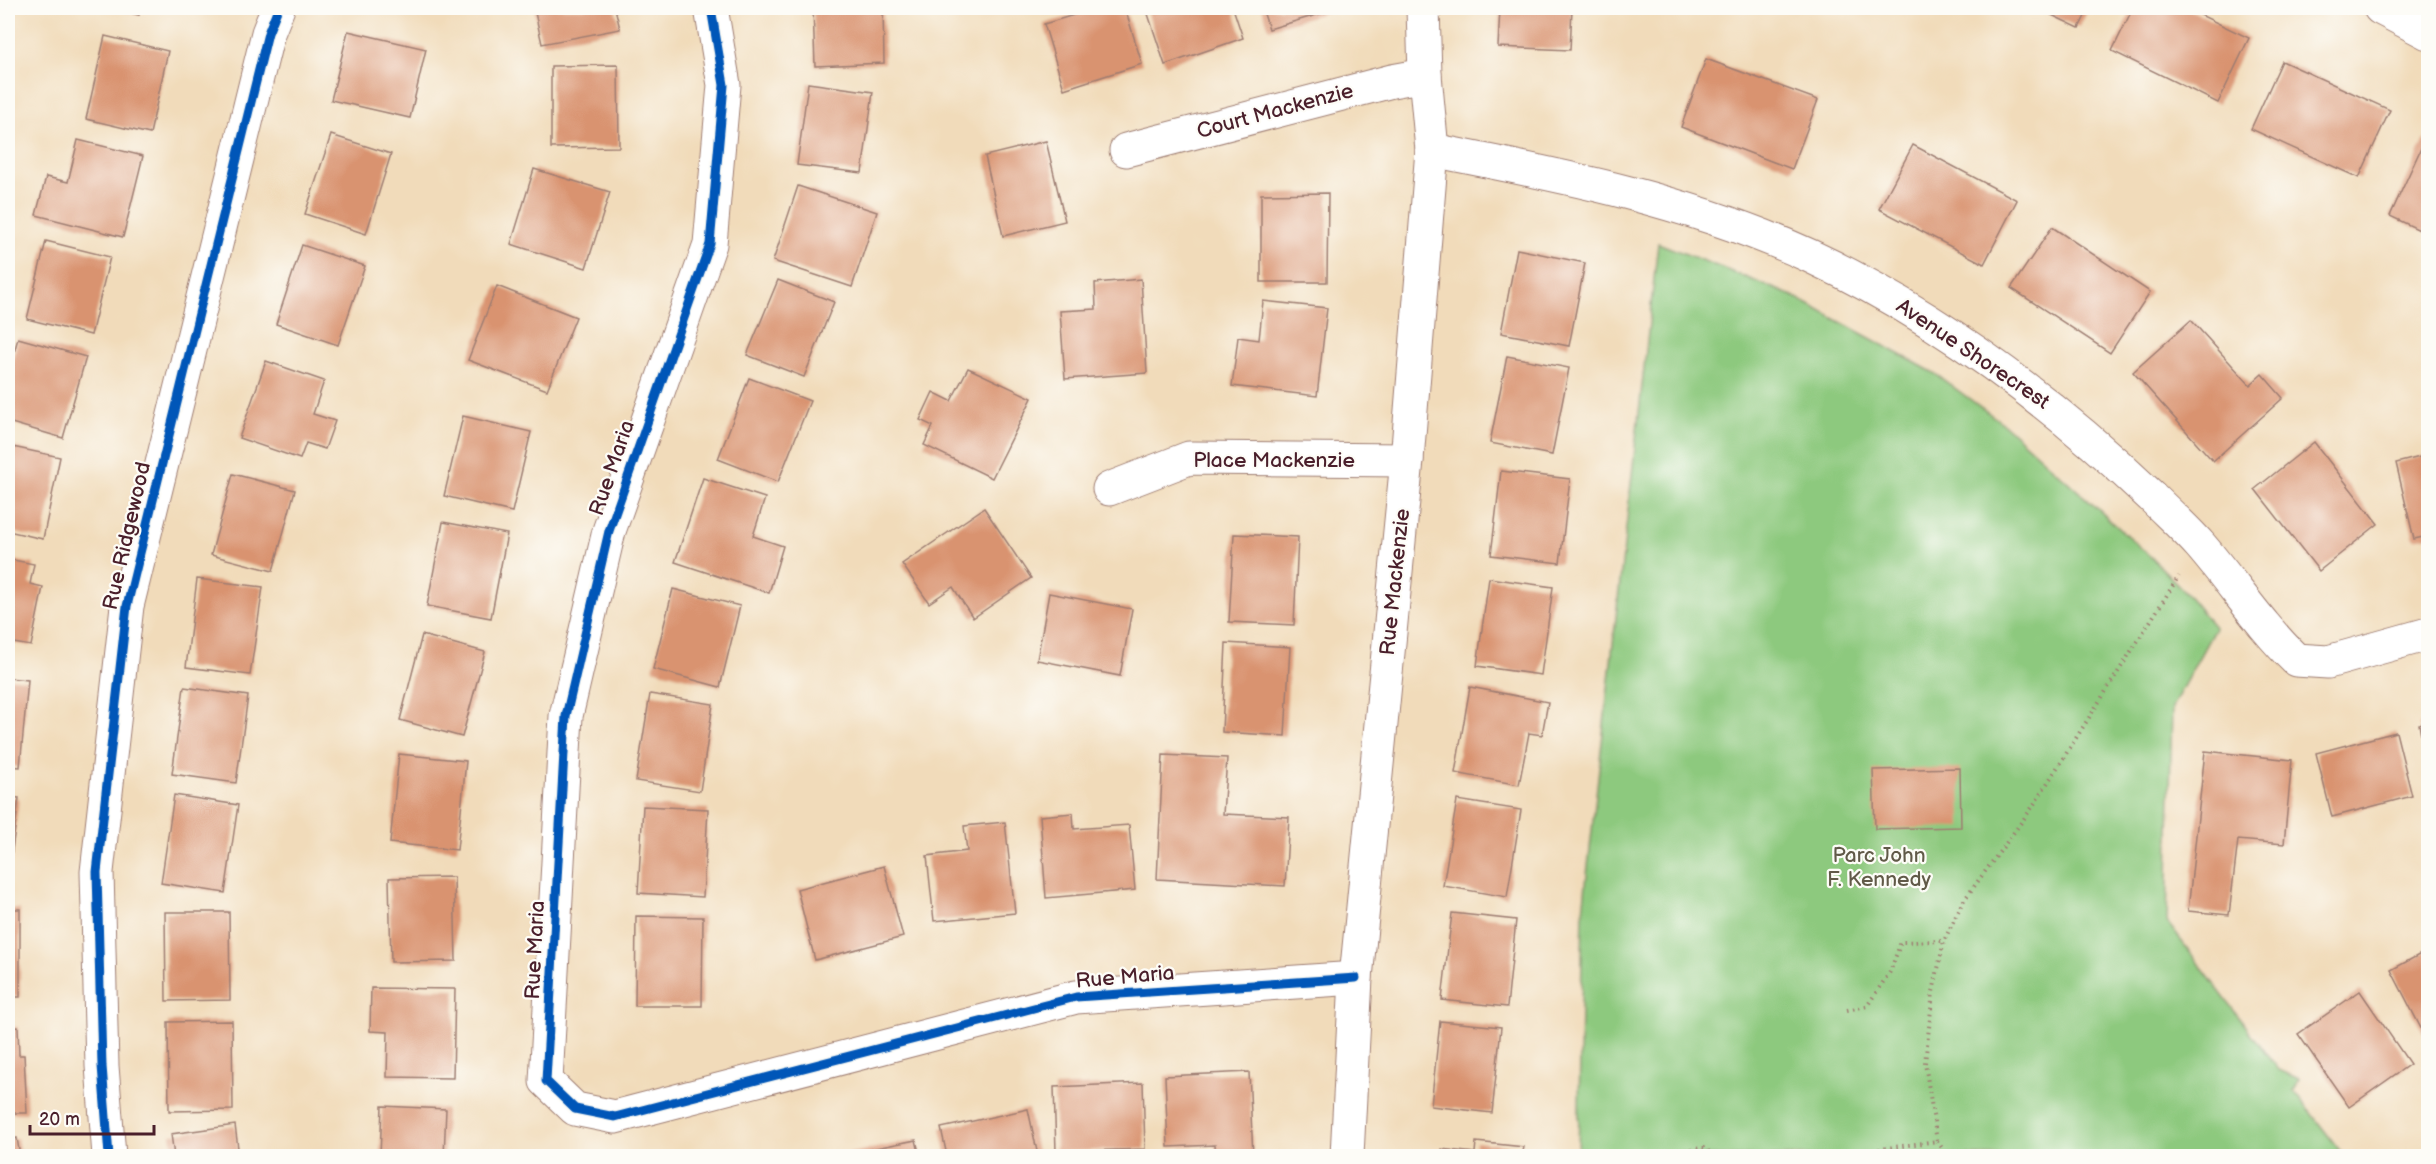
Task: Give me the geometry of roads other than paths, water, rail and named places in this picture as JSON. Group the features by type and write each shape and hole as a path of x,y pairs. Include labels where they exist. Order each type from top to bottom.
{"street":[{"name":"Rue Ridgewood","path":"109,1156 102,1066 97,872 127,606 268,33 278,8"},
{"name":"Rue Maria","path":"711,8 724,86 710,244 609,531 566,716 546,1081 575,1109 615,1117 1076,997 1356,978"},
{"name":"Rue Mackenzie","path":"1347,1156 1356,978 1407,460 1432,150 1425,75 1424,8"},
{"path":"2380,8 2428,33"},
{"name":"Court Mackenzie","path":"1126,150 1392,81 1425,75"},
{"name":"Avenue Shorecrest","path":"1432,150 1559,174 1726,224 1810,256 1897,302 2058,412 2199,544 2271,636 2296,660 2328,662 2428,634"},
{"name":"Place Mackenzie","path":"1109,489 1189,458 1407,460"}],"park label":[{"name":"Parc John F. Kennedy","path":"1879,867"}]}
